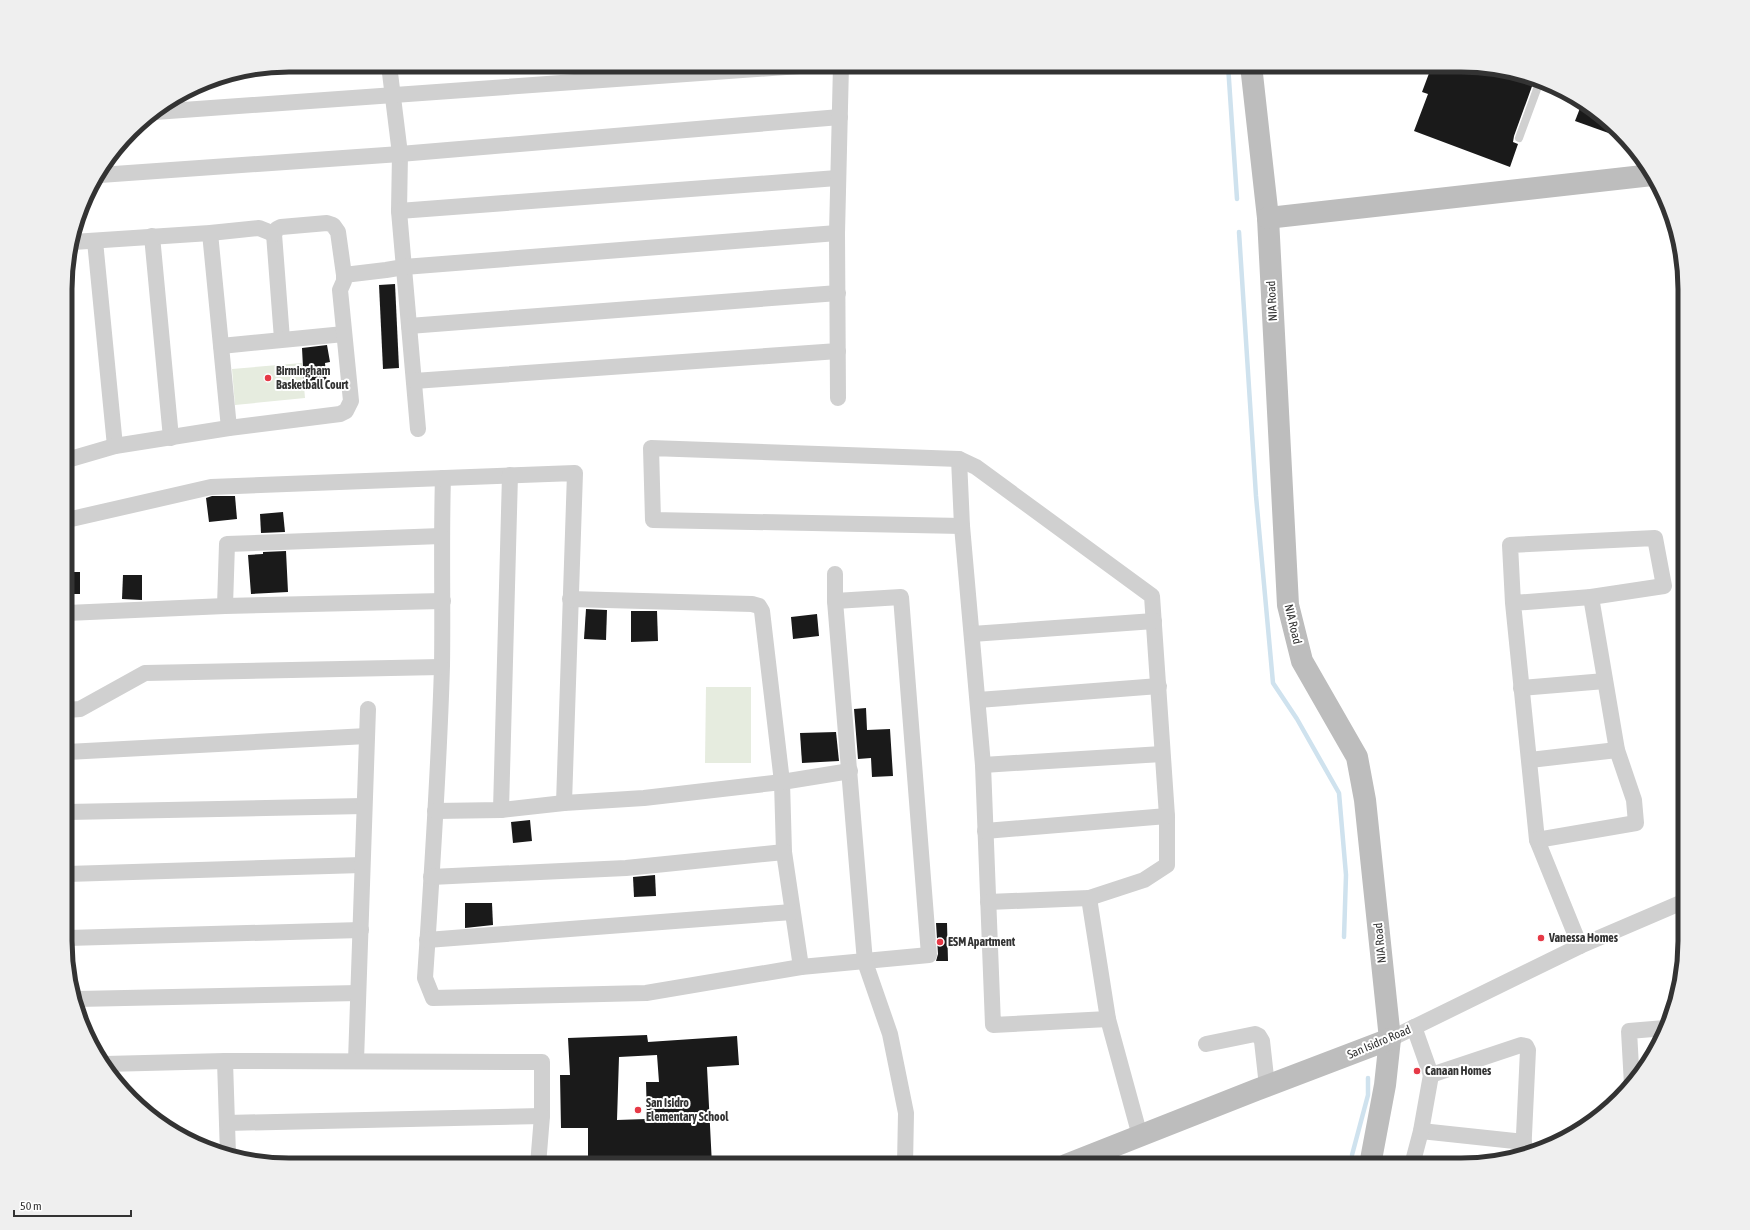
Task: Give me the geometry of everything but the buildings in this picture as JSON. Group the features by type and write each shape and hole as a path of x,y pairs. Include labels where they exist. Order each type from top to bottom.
{"street":[{"path":"390,72 400,154 399,211 418,429"},
{"path":"166,111 716,72"},
{"path":"838,398 837,178 841,72"},
{"name":"NIA Road","path":"1252,72 1268,218 1288,605 1302,661 1357,758 1365,800 1390,1039 1385,1085 1371,1158"},
{"path":"105,175 400,154 840,117"},
{"path":"1268,218 1645,176"},
{"path":"399,211 837,178"},
{"path":"72,459 115,446 229,428 340,414 346,411 351,401 340,290 344,281 344,275 338,232 333,225 327,223 281,227 277,229 274,234 282,339"},
{"path":"77,242 210,233 259,228 274,234"},
{"path":"210,233 229,428"},
{"path":"344,275 404,267 837,233"},
{"path":"152,236 170,438"},
{"path":"95,241 115,446"},
{"path":"409,326 838,293"},
{"path":"221,346 344,334"},
{"path":"414,380 838,351"},
{"path":"962,526 653,520 651,448 959,459 976,467 1152,596 1167,816 1167,865 1144,880 1088,898 988,902"},
{"path":"959,459 962,526 983,765 993,1026 1108,1019"},
{"path":"72,519 211,487 575,472 564,803"},
{"path":"501,810 510,475"},
{"path":"444,478 441,536 443,601 442,667 425,978 433,998 646,993 801,967 929,955 900,597 836,601"},
{"path":"225,606 227,544 441,536"},
{"path":"1513,603 1591,597 1664,586 1655,538 1510,545 1513,603 1537,840 1560,893 1580,946"},
{"path":"835,574 865,962 890,1034 906,1113 905,1158"},
{"path":"1537,840 1636,823 1634,800 1617,750 1591,597"},
{"path":"570,599 752,604 759,606 762,611 782,782 784,852 801,967"},
{"path":"72,613 225,606 443,601"},
{"path":"972,634 1154,621"},
{"path":"72,710 80,709 145,673 442,667"},
{"path":"1521,688 1605,681"},
{"path":"978,700 1159,686"},
{"path":"356,1061 368,709"},
{"path":"72,752 367,736"},
{"path":"1530,760 1617,750"},
{"path":"983,765 1162,754"},
{"path":"435,811 501,810 564,803 644,798 782,782 850,771"},
{"path":"72,812 364,806"},
{"path":"985,832 1167,816"},
{"path":"431,876 626,868 784,852"},
{"path":"72,874 362,865"},
{"path":"1088,898 1108,1019 1140,1136"},
{"name":"San Isidro Road","path":"1084,1158 1390,1039 1580,946 1678,906"},
{"path":"427,940 792,912"},
{"path":"72,938 360,930"},
{"path":"80,999 358,993"},
{"path":"1414,1027 1431,1075 1421,1131 1414,1158"},
{"path":"1631,1075 1629,1031 1659,1028"},
{"path":"1206,1044 1255,1034 1259,1036 1262,1041 1267,1086"},
{"path":"1431,1075 1521,1045 1526,1046 1528,1050 1524,1148"},
{"path":"225,1061 228,1149"},
{"path":"111,1064 225,1061 542,1062 542,1116 539,1158"},
{"path":"227,1123 542,1116"},
{"path":"1421,1131 1523,1149"}],"lane":[{"path":"1519,138 1538,87"}],"shaded area":[{"name":"Birmingham Basketball Court","path":"302,363 305,398 235,405 232,369"},
{"path":"706,687 751,687 751,763 705,763"}],"waterway":[{"path":"1228,72 1237,199"},
{"path":"1239,232 1256,496 1273,683 1297,719 1339,793 1346,875 1344,937"},
{"path":"1352,1155 1368,1095 1368,1078"}],"place":[{"name":"Birmingham Basketball Court","path":"268,378"},
{"name":"Vanessa Homes","path":"1541,938"},
{"name":"ESM Apartment","path":"940,942"},
{"name":"Canaan Homes","path":"1417,1071"},
{"name":"San Isidro Elementary School","path":"638,1110"}]}
